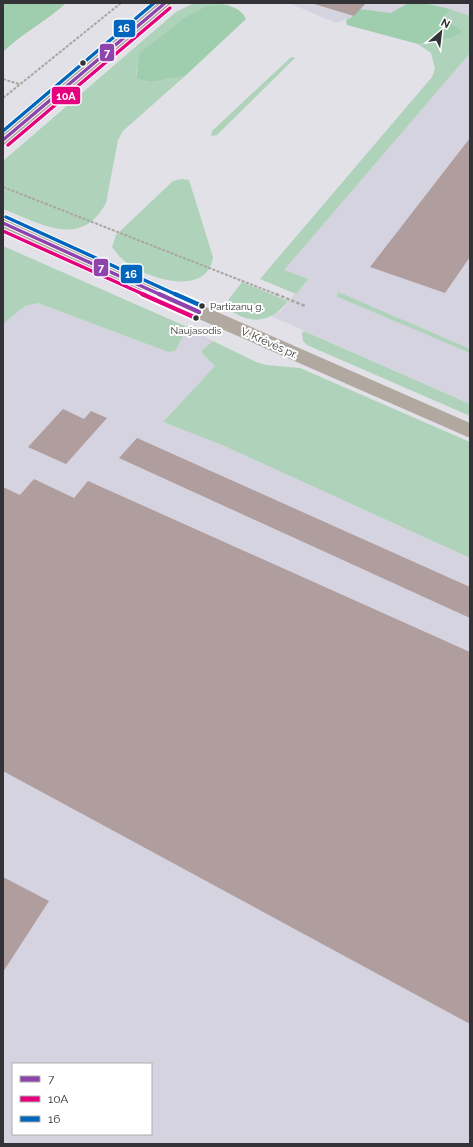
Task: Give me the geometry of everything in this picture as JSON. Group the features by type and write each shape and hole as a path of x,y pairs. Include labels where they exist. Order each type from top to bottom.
{"street":[{"path":"3,140 165,3"},
{"name":"V. Krėvės pr.","path":"3,223 470,431"}],"path":[{"path":"3,98 121,3"},
{"path":"3,79 19,84"},
{"path":"3,187 233,275 305,306"}],"shaded area":[{"path":"289,3 408,3 391,13 360,9 352,17 336,23"},
{"path":"425,3 470,3 470,16 450,9"},
{"path":"470,53 470,404 271,316 281,311 307,279 283,270"},
{"path":"38,303 168,352 186,330 186,326 213,341 202,350 215,366 163,422 222,445 470,558 470,1144 3,1144 3,324 25,306"}],"green space":[{"path":"3,3 66,3 10,45 3,52"},
{"path":"219,3 232,6 204,7 187,16 137,68 136,79 151,82 185,76 123,131 118,140 106,203 96,217 85,226 72,229 59,229 31,221 3,209 3,161 176,12 192,4"},
{"path":"408,3 425,3 450,9 443,19 457,27 462,32 451,38 418,44 347,25 346,20 352,17 360,9 391,13"},
{"path":"219,5 235,8 244,15 246,19 185,76 151,82 136,79 140,53 187,16 204,7"},
{"path":"450,9 470,16 470,53 284,270 308,279 296,294 260,279 432,77 435,69 431,53 418,44 451,38 457,27 443,19"},
{"path":"290,58 295,58 217,135 211,136 212,131"},
{"path":"182,179 189,180 213,257 208,270 199,278 187,281 173,281 144,273 122,259 112,247 116,235 173,181"},
{"path":"3,246 185,326 186,330 175,351 168,352 38,303 25,306 3,324"},
{"path":"242,282 288,301 274,314 259,320 235,314 227,308 229,299"},
{"path":"338,292 470,349 470,353 338,297"},
{"path":"304,331 470,404 470,416 307,345 303,341 302,333"},
{"path":"213,341 256,362 266,365 300,368 470,442 470,558 222,445 163,422 215,366 202,353 202,350"}],"building":[{"path":"311,3 366,3 354,16"},
{"path":"470,138 470,257 445,293 370,267"},
{"path":"63,409 84,419 91,411 107,418 66,464 28,447"},
{"path":"137,438 470,587 470,618 119,458"},
{"path":"34,479 74,498 88,481 470,652 470,1024 3,771 3,487 20,495"},
{"path":"3,877 49,901 3,972"}],"transit line":[{"name":"16","path":"3,131 154,3"},
{"name":"7","path":"3,140 165,3"},
{"name":"10A","path":"8,145 170,8"},
{"name":"16","path":"6,217 202,306"},
{"name":"7","path":"3,223 199,312"},
{"name":"10A","path":"3,231 196,318"}],"place":[{"name":"Partizanų g.","path":"202,306"},
{"name":"Naujasodis","path":"196,318"}]}
